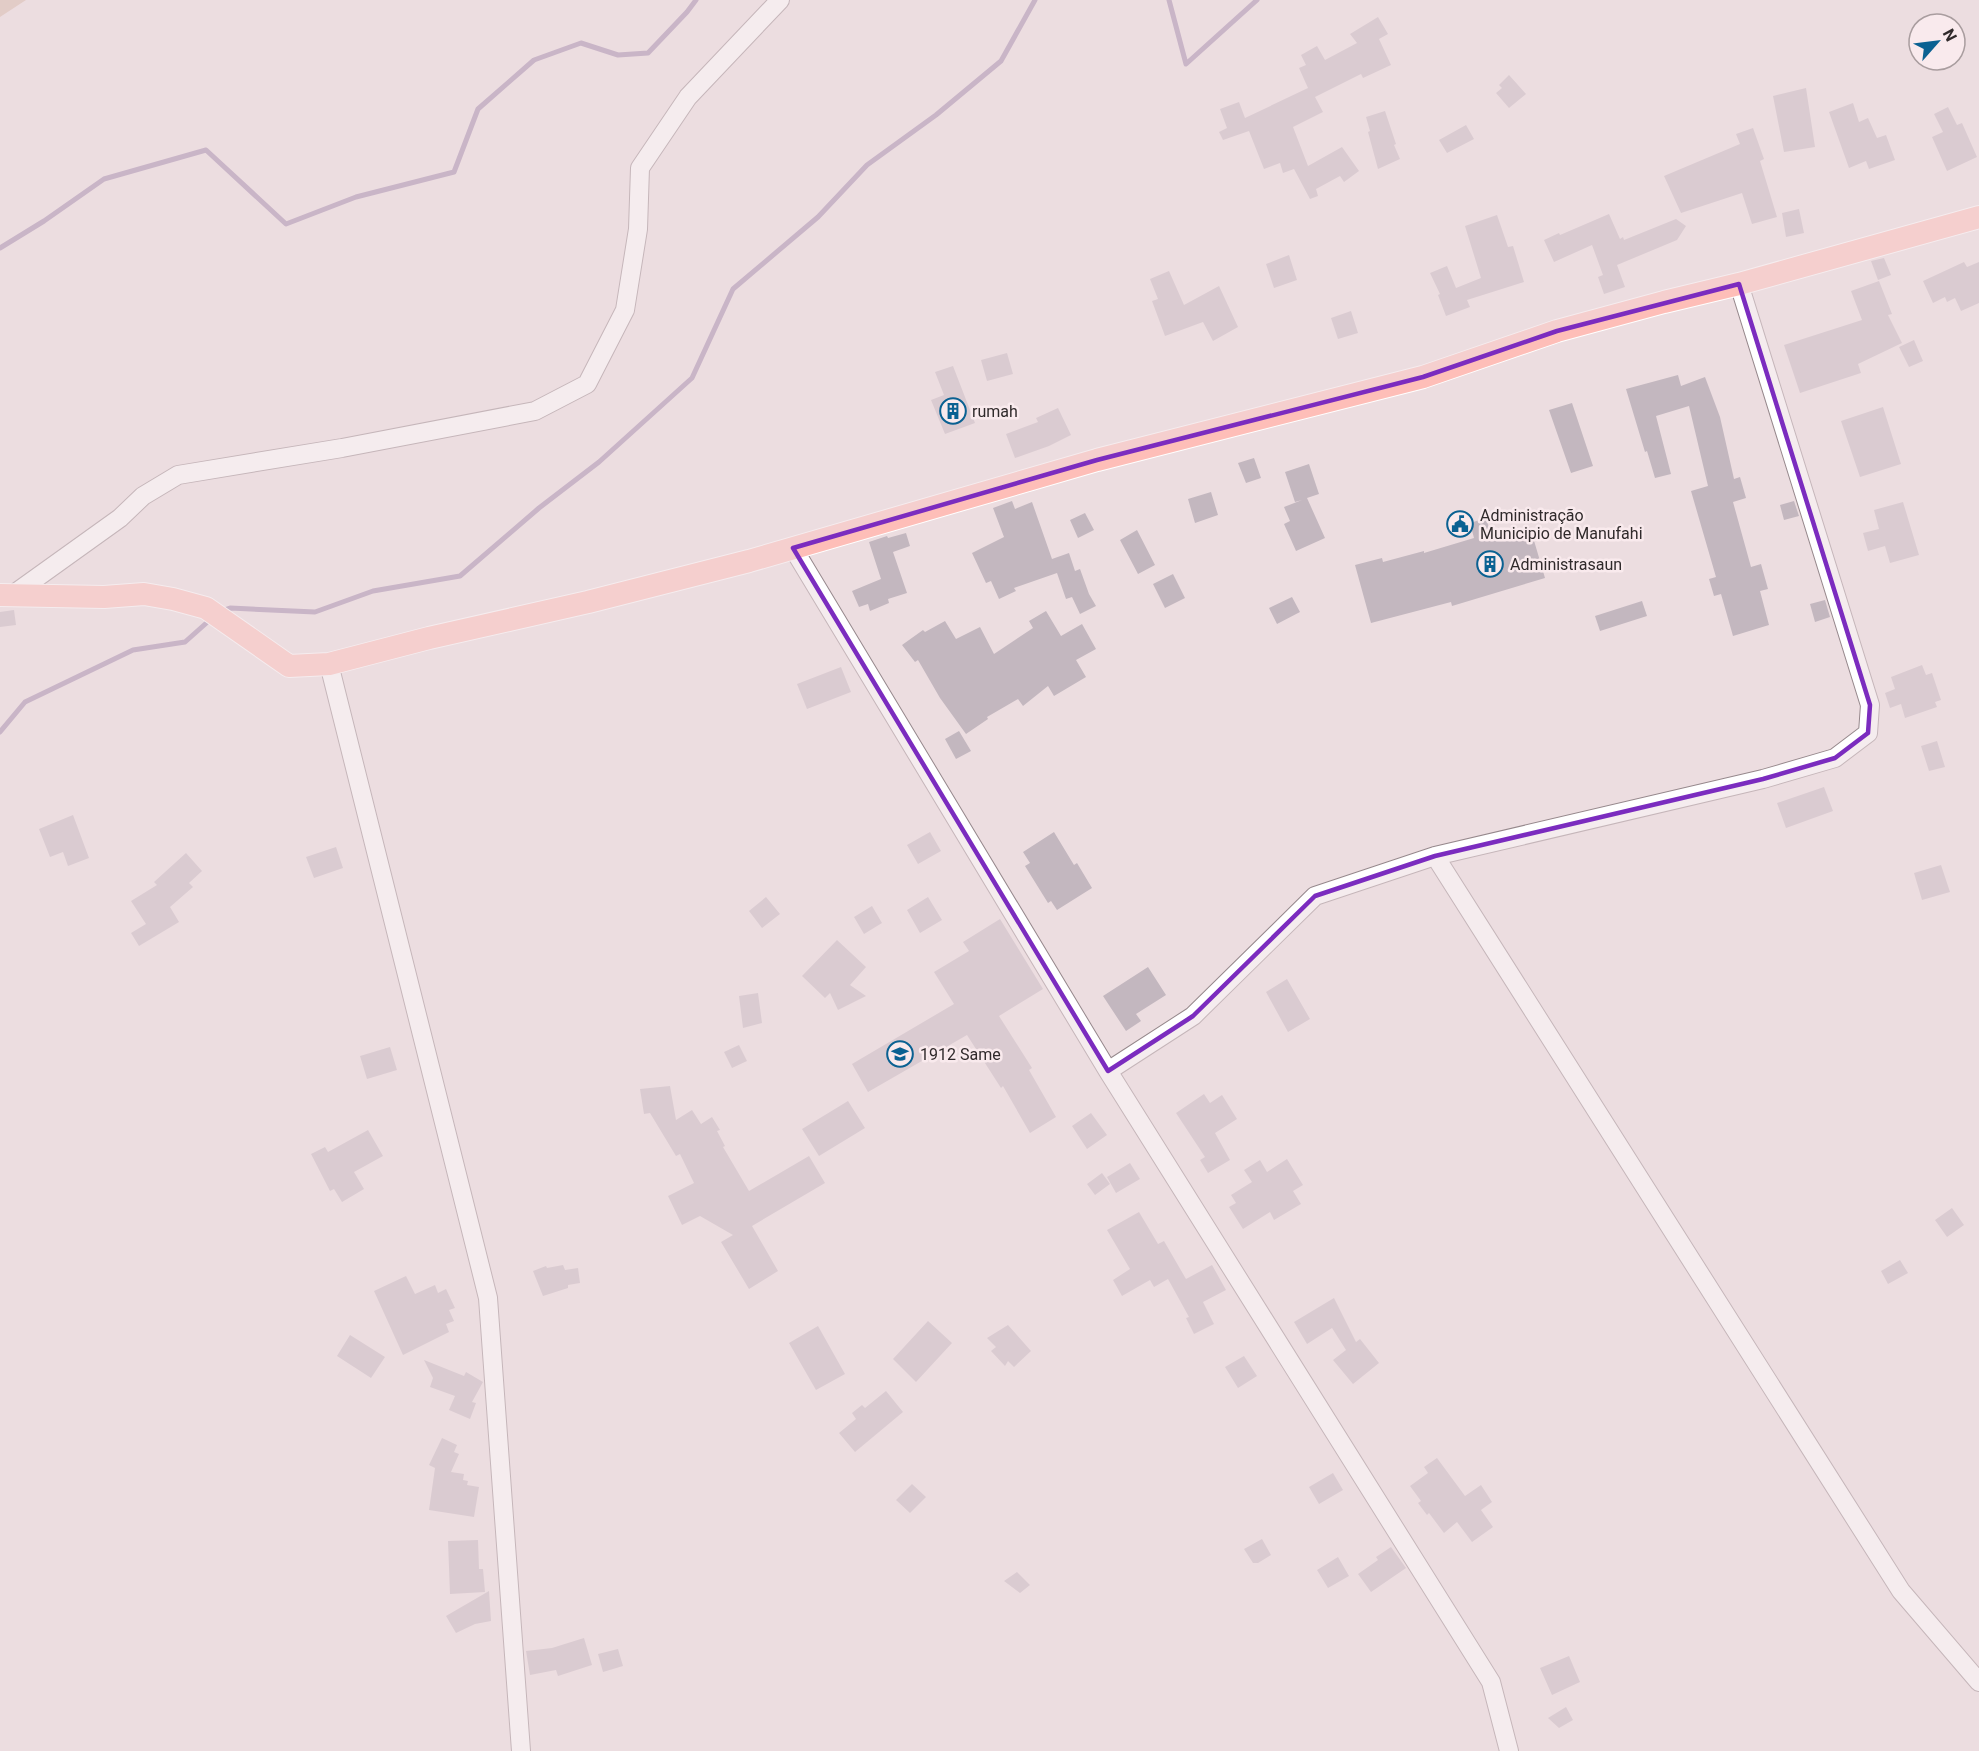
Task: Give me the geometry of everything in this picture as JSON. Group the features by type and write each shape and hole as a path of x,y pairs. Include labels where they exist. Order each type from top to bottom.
{"main road":[{"path":"7,595 104,597 144,594 173,599 206,608 289,666 330,664 429,638 588,602 794,548 1097,460 1424,377 1557,331 1739,284 1979,217"}],"street":[{"path":"7,595 120,518 143,496 178,475 342,448 535,411 587,384 625,310 638,230 640,168 688,98 780,0"},
{"path":"1108,1071 1192,1016 1315,896 1435,856 1763,779 1835,758 1868,733 1870,705 1739,284"},
{"path":"794,548 1108,1071 1491,1682 1509,1751"},
{"path":"330,664 488,1298 521,1751"},
{"path":"1435,856 1901,1591 1979,1682"}],"highlighted area":[{"path":"1739,284 1870,705 1868,733 1835,758 1763,779 1435,856 1315,896 1193,1016 1108,1071 793,548 1097,460 1423,377 1557,331"}],"shaded area":[{"path":"0,0 26,0 0,17"}],"building":[{"path":"1378,17 1388,34 1379,39 1391,65 1363,78 1361,74 1315,97 1323,112 1293,127 1308,166 1342,147 1359,171 1344,182 1340,176 1316,189 1318,196 1310,199 1294,169 1283,173 1280,163 1264,169 1249,131 1223,140 1219,132 1227,128 1220,109 1239,102 1245,118 1308,88 1299,68 1306,65 1301,55 1317,46 1325,60 1357,43 1350,34"},
{"path":"1509,75 1526,94 1509,108 1496,93 1502,88 1499,85"},
{"path":"1806,88 1815,147 1784,152 1773,96"},
{"path":"1853,103 1859,122 1868,118 1877,138 1886,135 1895,160 1869,169 1866,161 1849,168 1829,112"},
{"path":"1948,107 1957,125 1962,123 1977,157 1947,171 1932,137 1943,132 1934,114"},
{"path":"1385,111 1400,159 1378,169 1366,117"},
{"path":"1466,125 1474,139 1447,153 1439,140"},
{"path":"1753,128 1764,159 1760,161 1777,217 1752,224 1742,193 1681,213 1664,176 1740,144 1736,134"},
{"path":"1799,209 1804,233 1786,237 1782,213"},
{"path":"1609,214 1620,239 1623,237 1624,240 1676,219 1686,226 1677,240 1617,265 1625,287 1604,294 1598,277 1603,275 1592,245 1554,262 1544,240"},
{"path":"1497,215 1508,247 1513,246 1524,282 1467,300 1470,307 1446,316 1438,295 1440,294 1430,273 1447,266 1456,288 1481,278 1465,226"},
{"path":"1289,255 1297,280 1274,288 1266,264"},
{"path":"1884,258 1891,275 1878,280 1871,261"},
{"path":"1964,262 1967,267 1979,262 1979,303 1961,311 1955,298 1947,302 1945,297 1933,303 1923,281"},
{"path":"1169,271 1184,305 1219,286 1238,327 1213,341 1203,322 1165,336 1152,301 1158,299 1150,279"},
{"path":"1879,281 1892,314 1888,315 1902,343 1858,364 1861,373 1800,393 1784,345 1862,320 1851,291"},
{"path":"1351,311 1358,333 1338,339 1331,318"},
{"path":"1914,340 1923,361 1909,367 1899,347"},
{"name":"rumah","path":"1007,353 1013,374 987,381 981,360"},
{"name":"rumah","path":"953,366 975,423 945,434 931,400 944,395 935,372"},
{"path":"1678,375 1681,386 1705,377 1720,417 1734,479 1740,477 1746,498 1733,502 1751,567 1761,564 1768,589 1760,591 1769,625 1733,636 1721,594 1714,596 1709,579 1716,577 1691,491 1708,486 1689,406 1656,416 1671,474 1655,478 1626,389"},
{"path":"1572,403 1593,466 1571,473 1549,410"},
{"path":"1883,407 1901,464 1860,477 1841,421"},
{"path":"1058,408 1071,435 1049,446 1015,458 1006,434 1038,422 1036,418"},
{"path":"1254,458 1261,478 1246,483 1238,463"},
{"path":"1309,464 1319,494 1307,498 1325,538 1296,551 1284,524 1290,521 1284,507 1302,500 1295,502 1285,472"},
{"path":"1211,492 1218,515 1195,523 1188,499"},
{"path":"1012,501 1015,509 1032,502 1052,559 1069,553 1075,571 1080,569 1096,606 1080,614 1072,597 1066,599 1057,573 1014,588 1016,591 999,599 991,581 986,583 972,553 1004,537 993,508"},
{"path":"1794,501 1799,516 1784,520 1780,505"},
{"path":"1903,502 1919,555 1890,563 1885,546 1868,551 1863,533 1879,529 1874,510"},
{"path":"1085,513 1094,530 1078,538 1070,520"},
{"path":"1486,518 1492,538 1530,527 1545,578 1452,606 1451,602 1371,623 1355,565 1382,558 1383,562 1424,551 1424,553 1474,538 1470,523"},
{"path":"1137,530 1155,565 1138,574 1120,540"},
{"path":"906,533 910,546 893,552 907,593 888,599 889,603 870,611 868,604 859,607 852,591 881,579 869,542"},
{"path":"1173,574 1185,598 1165,608 1153,584"},
{"path":"1292,597 1300,612 1277,624 1269,608"},
{"path":"1825,600 1830,617 1815,622 1810,604"},
{"path":"1642,601 1647,616 1600,631 1595,616"},
{"path":"14,610 16,625 0,627 0,612"},
{"path":"1046,611 1061,636 1082,624 1096,649 1076,660 1086,677 1054,696 1048,686 1023,706 1018,699 987,717 988,719 966,734 940,698 918,660 915,662 902,645 923,630 925,632 945,621 956,639 980,627 994,654 1033,628 1029,621"},
{"path":"1922,665 1926,675 1932,673 1941,700 1935,702 1937,707 1905,718 1901,704 1890,708 1885,693 1895,689 1891,677"},
{"path":"841,667 851,692 807,709 797,684"},
{"path":"959,731 971,751 956,759 945,739"},
{"path":"1937,741 1945,767 1929,771 1921,746"},
{"path":"1824,787 1833,811 1786,828 1777,803"},
{"path":"73,815 89,858 68,866 63,852 50,857 39,829"},
{"path":"930,832 941,851 918,864 907,845"},
{"path":"1054,832 1074,865 1077,863 1092,888 1057,910 1051,901 1048,903 1025,866 1030,863 1023,852"},
{"path":"336,847 343,868 314,878 306,857"},
{"path":"186,853 202,871 189,883 193,887 170,907 179,922 139,946 131,933 146,924 131,901 157,885 154,882"},
{"path":"1941,865 1950,892 1922,900 1914,873"},
{"path":"766,897 780,914 762,928 749,911"},
{"path":"928,897 942,920 920,933 907,910"},
{"path":"872,906 882,923 864,934 854,917"},
{"path":"1000,919 1043,989 999,1016 1032,1068 1029,1070 1056,1117 1030,1133 1003,1086 1001,1088 967,1035 868,1092 852,1064 954,1004 934,972 969,951 963,942"},
{"path":"837,940 866,967 850,985 866,996 838,1010 830,993 825,998 802,976"},
{"path":"1148,967 1166,995 1136,1014 1141,1021 1126,1031 1103,996"},
{"path":"1287,979 1310,1019 1288,1032 1266,992"},
{"path":"758,993 762,1023 743,1028 739,996"},
{"path":"739,1045 747,1061 732,1068 724,1052"},
{"path":"390,1047 397,1070 367,1079 360,1056"},
{"path":"670,1086 676,1120 692,1110 701,1124 712,1117 720,1130 717,1131 725,1146 723,1147 749,1191 809,1156 825,1183 752,1226 778,1271 749,1289 721,1242 733,1235 700,1216 682,1225 668,1196 694,1183 680,1154 676,1156 650,1113 644,1114 640,1089"},
{"path":"1204,1094 1210,1103 1222,1095 1237,1119 1215,1133 1230,1160 1208,1173 1200,1160 1205,1157 1176,1113"},
{"path":"848,1101 865,1128 819,1156 802,1129"},
{"path":"1091,1113 1107,1135 1087,1149 1072,1126"},
{"path":"368,1130 383,1156 354,1172 364,1189 342,1202 334,1189 330,1191 311,1154 325,1147 328,1152"},
{"path":"1287,1159 1303,1185 1293,1191 1301,1204 1274,1220 1270,1212 1243,1229 1229,1207 1236,1203 1231,1195 1252,1182 1244,1170 1260,1160 1267,1172"},
{"path":"1130,1163 1140,1179 1116,1193 1107,1177"},
{"path":"1102,1173 1110,1184 1095,1195 1087,1184"},
{"path":"1952,1208 1964,1225 1947,1237 1935,1220"},
{"path":"1139,1212 1158,1244 1164,1241 1186,1279 1212,1265 1226,1290 1203,1302 1214,1324 1194,1334 1186,1318 1189,1317 1168,1279 1154,1287 1150,1280 1122,1296 1113,1280 1130,1269 1107,1230"},
{"path":"1900,1260 1908,1273 1888,1284 1881,1271"},
{"path":"563,1265 565,1270 578,1268 580,1283 568,1285 568,1288 543,1296 533,1271 546,1266 547,1268"},
{"path":"406,1276 415,1294 435,1285 438,1293 446,1289 455,1308 449,1310 454,1321 446,1324 449,1332 403,1355 374,1291"},
{"path":"1334,1298 1356,1342 1360,1339 1379,1363 1353,1384 1333,1360 1346,1350 1332,1328 1307,1344 1294,1322"},
{"path":"928,1321 952,1343 916,1382 893,1359"},
{"path":"1008,1325 1031,1351 1014,1367 1008,1361 1005,1366 991,1351 996,1347 987,1338"},
{"path":"818,1326 845,1374 816,1390 789,1343"},
{"path":"350,1335 385,1357 371,1378 337,1356"},
{"path":"1244,1356 1257,1376 1238,1388 1225,1367"},
{"path":"424,1360 464,1376 466,1372 483,1382 472,1402 476,1403 470,1419 449,1410 455,1396 430,1387 433,1378"},
{"path":"886,1391 903,1412 855,1452 839,1433 856,1419 852,1413 862,1405 865,1408"},
{"path":"442,1438 457,1445 454,1452 459,1454 451,1472 464,1474 463,1480 468,1481 467,1485 479,1487 474,1517 429,1510 435,1468 429,1465"},
{"path":"1437,1458 1465,1496 1481,1485 1492,1502 1481,1510 1493,1527 1472,1542 1457,1522 1444,1533 1418,1503 1421,1501 1410,1486 1428,1473 1424,1467"},
{"path":"1333,1473 1343,1490 1319,1504 1309,1487"},
{"path":"912,1484 926,1497 910,1513 896,1500"},
{"path":"1262,1539 1271,1555 1258,1563 1253,1563 1244,1549"},
{"path":"478,1540 479,1569 483,1569 485,1592 450,1594 448,1541"},
{"path":"1391,1547 1406,1568 1371,1592 1358,1574 1378,1560 1376,1557"},
{"path":"1338,1557 1349,1576 1328,1588 1317,1570"},
{"path":"1017,1572 1030,1585 1020,1593 1004,1581"},
{"path":"489,1591 491,1621 475,1624 456,1633 446,1616"},
{"path":"584,1638 592,1665 558,1676 556,1670 530,1675 526,1651 552,1648"},
{"path":"618,1649 623,1666 603,1672 598,1654"},
{"path":"1569,1656 1580,1682 1552,1695 1540,1668"},
{"path":"1566,1707 1573,1720 1559,1728 1548,1718"}],"waterway":[{"path":"0,248 44,221 104,179 206,150 286,224 356,197 454,172 478,109 534,60 581,43 618,55 648,53 696,0"},
{"path":"221,611 230,608 315,612 373,591 460,576 539,508 599,462 692,378 733,289 818,217 867,165 936,115 1001,61 1035,0"},
{"path":"1169,0 1186,64 1257,0"},
{"path":"0,732 25,702 133,650 185,642 212,618"}],"place":[{"name":"rumah","path":"953,411"},
{"name":"Administração Municipio de Manufahi","path":"1460,524"},
{"name":"Administrasaun","path":"1490,564"},
{"name":"1912 Same","path":"900,1054"}]}
